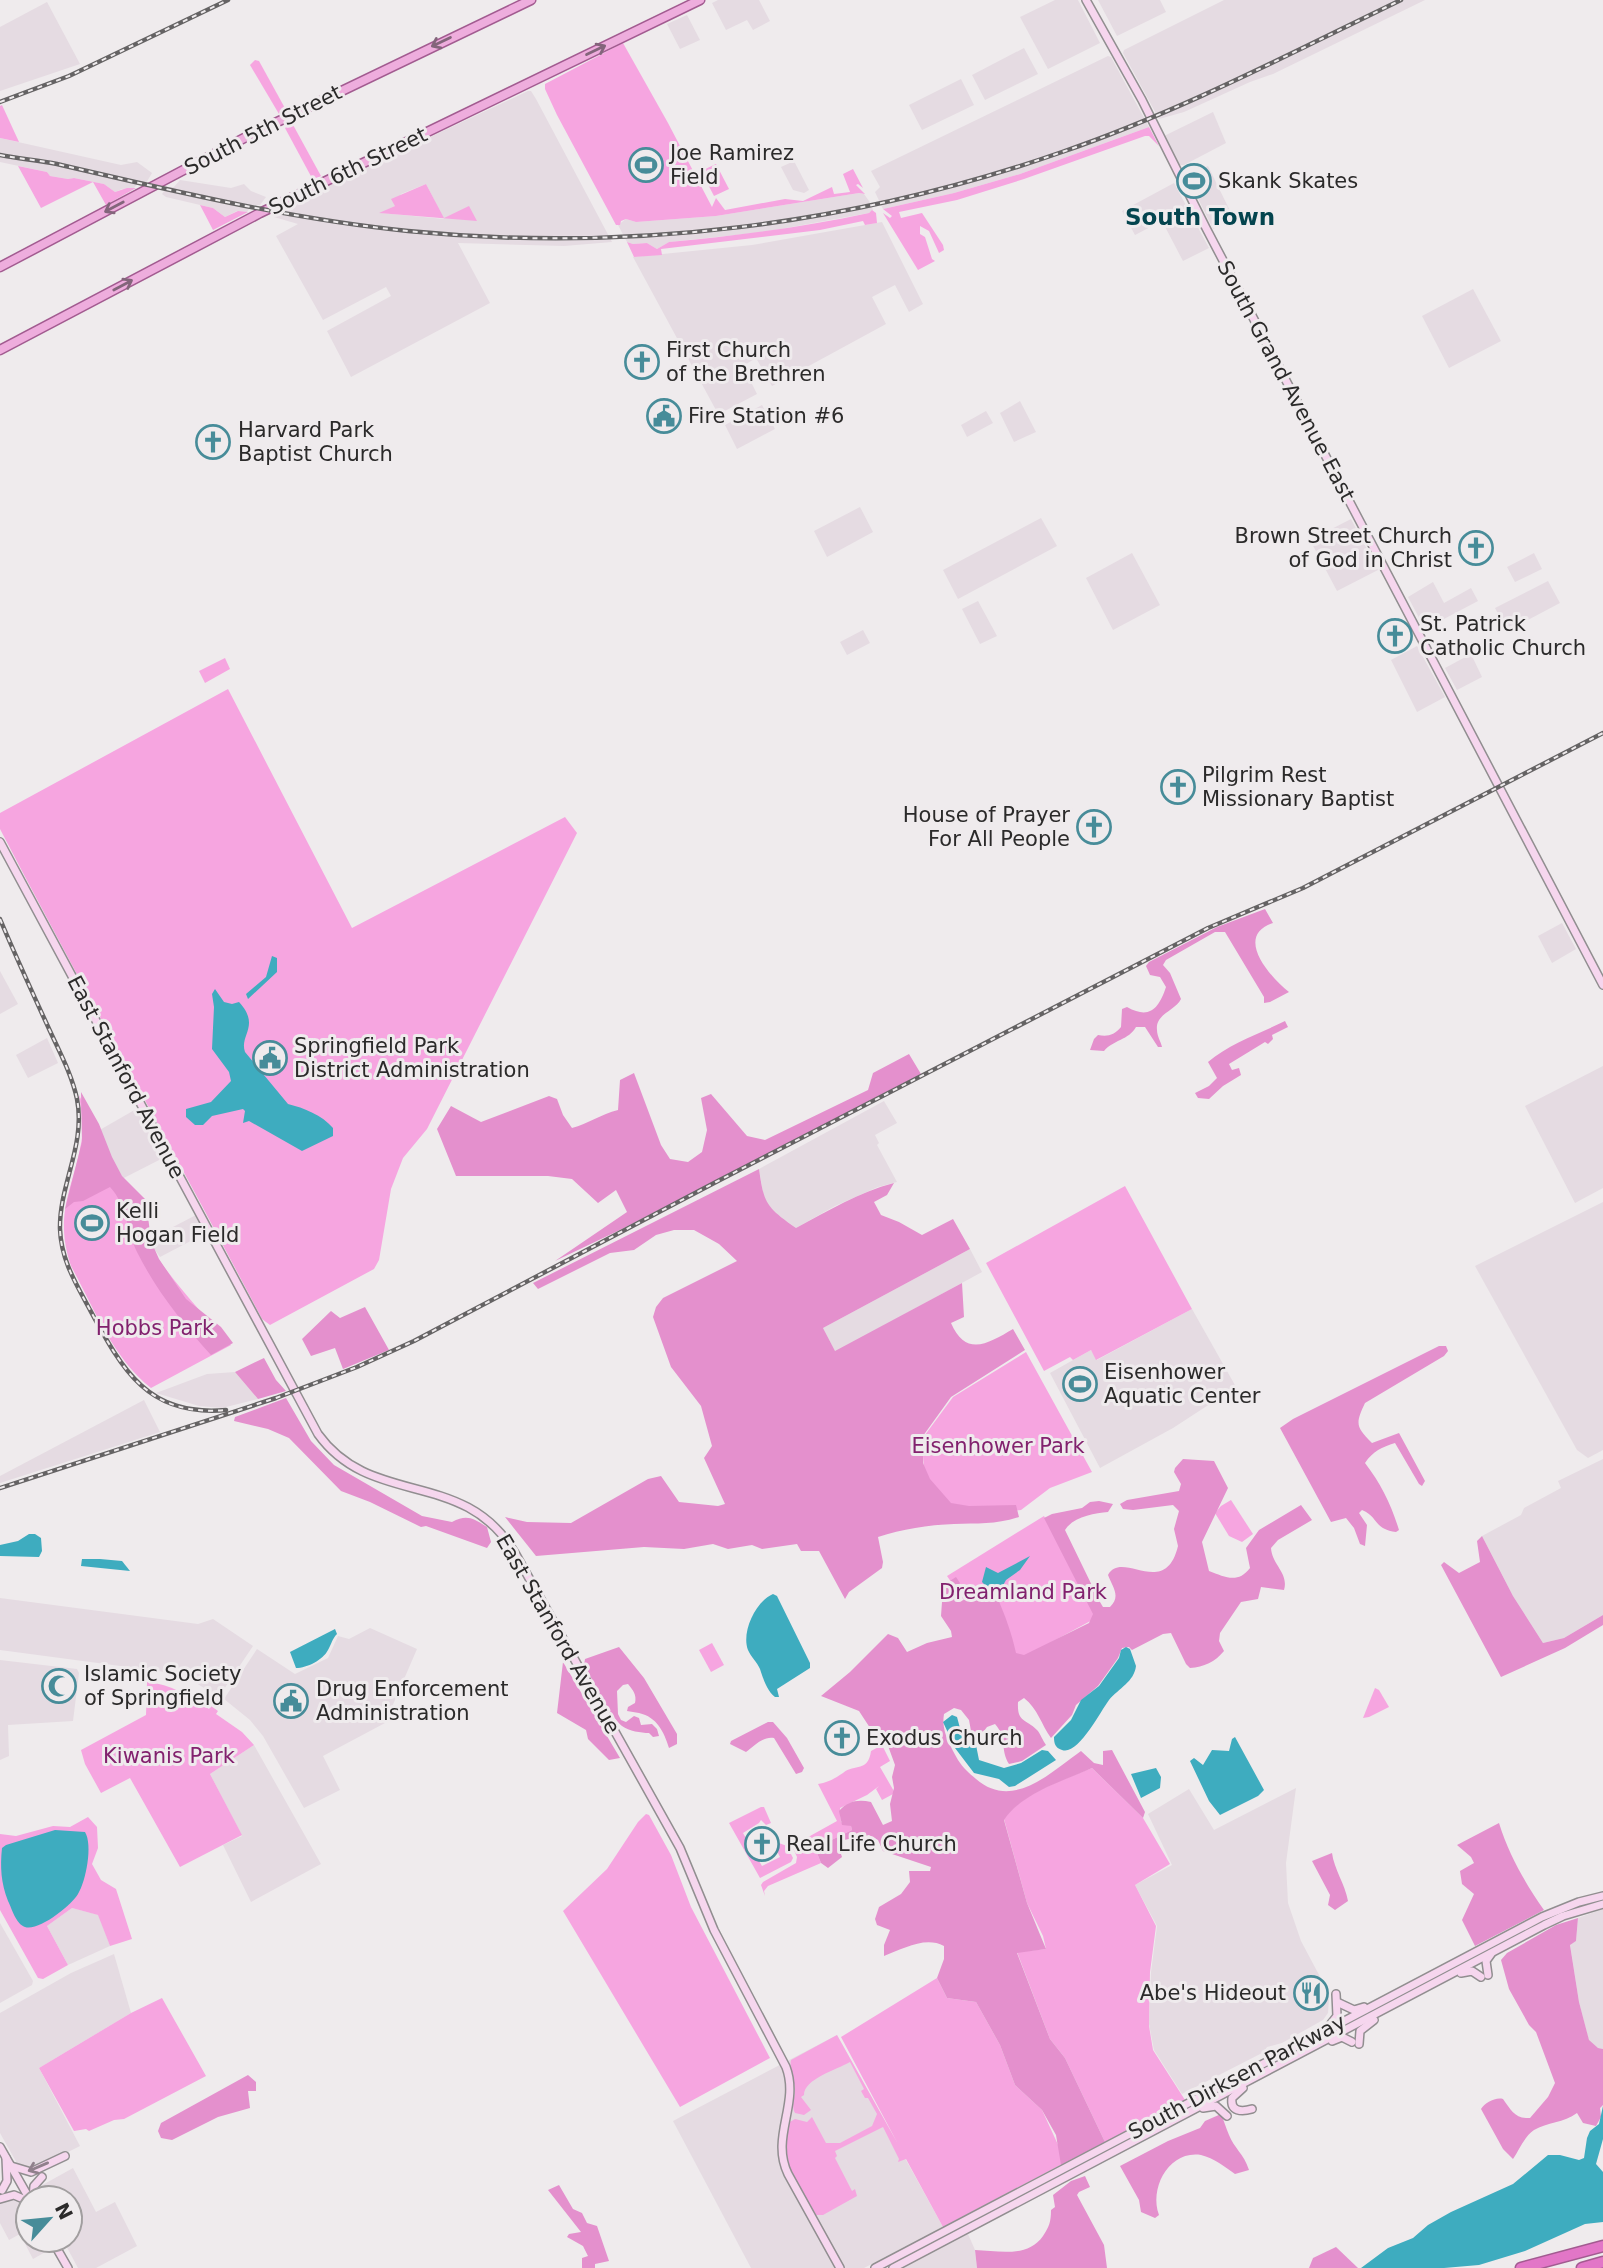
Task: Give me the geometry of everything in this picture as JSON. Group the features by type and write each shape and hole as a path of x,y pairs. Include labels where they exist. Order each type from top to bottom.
{"highway":[{"path":"1521,2268 1603,2246"},
{"path":"1582,2268 1603,2262"}],"main road":[{"name":"South 5th Street","path":"0,268 248,135 531,0"},
{"name":"South 6th Street","path":"0,350 260,213 700,0"},
{"name":"South Grand Avenue East","path":"1086,0 1142,100 1216,248 1603,985"},
{"name":"East Stanford Avenue","path":"0,842 323,1441 341,1460 363,1473 454,1500 472,1508 496,1527 510,1544 676,1840 714,1930 786,2067 791,2092 781,2137 782,2158 830,2249 831,2259 839,2268"},
{"name":"South Dirksen Parkway","path":"875,2268 1556,1910 1603,1896"},
{"name":"South Dirksen Parkway","path":"893,2268 1494,1951 1563,1916 1603,1904"},
{"path":"1438,1981 1447,1980 1465,1970 1485,1976 1486,1961 1494,1951"},
{"path":"1322,2032 1336,2017 1338,1998 1350,2009 1358,2009 1402,1986 1427,1977"},
{"path":"1303,2052 1340,2037 1356,2043 1362,2027 1410,1996"},
{"path":"1252,2109 1238,2111 1232,2105 1232,2098 1274,2067"},
{"path":"1148,2133 1161,2130 1211,2105 1219,2107 1227,2116"},
{"path":"0,2147 21,2184"},
{"path":"11,2166 31,2172 65,2156"},
{"path":"2,2190 7,2181 6,2157"},
{"path":"36,2184 42,2177"},
{"path":"867,2268 895,2258"}],"shaded area":[{"path":"718,0 759,0 770,21 753,30 747,20 726,30 712,3"},
{"path":"1055,0 1078,0 1100,43 1048,69 1020,17"},
{"path":"1098,0 1160,0 1166,12 1117,36"},
{"path":"1224,0 1425,0 1273,74 1184,112 1159,119 1123,53 1124,50"},
{"path":"47,2 80,64 0,91 0,27"},
{"path":"687,15 700,40 680,49 667,24"},
{"path":"1024,48 1038,74 985,100 972,75"},
{"path":"1108,56 1149,127 1020,174 883,209 875,192 880,187 871,171"},
{"path":"961,79 974,105 922,130 909,105"},
{"path":"531,91 612,242 564,246 458,243 490,303 351,377 327,331 391,296 386,287 323,320 276,236 298,224 274,217 281,209 288,210 294,203 292,202","holes":["426,184 444,219 381,213 395,206 401,194"]},
{"path":"1213,112 1226,143 1184,165 1178,165 1164,136"},
{"path":"0,138 121,165 137,162 152,173 146,183 139,182 134,188 115,192 104,184 50,176 47,172 0,162"},
{"path":"794,161 809,190 804,193 793,190 781,167"},
{"path":"1208,166 1234,219 1213,229 1187,176"},
{"path":"180,180 231,188 244,184 251,191 266,197 260,205 252,205 247,212 237,211 225,217 213,208 162,194 167,187 174,187"},
{"path":"1174,183 1209,248 1183,261 1162,221 1135,235 1122,211"},
{"path":"864,194 869,201 873,210 869,213 764,232 669,242 657,249 647,243 627,242 618,225 626,219 636,222 716,216"},
{"path":"882,222 923,304 909,312 895,285 872,297 886,324 772,386 756,358 743,366 757,394 721,413 717,412 633,257 752,245"},
{"path":"1473,289 1501,341 1449,368 1422,316"},
{"path":"1020,401 1036,432 1014,442 1000,413"},
{"path":"762,405 775,429 737,449 725,425"},
{"path":"986,411 993,423 967,437 961,425"},
{"path":"860,507 873,532 827,557 814,531"},
{"path":"1041,518 1057,546 958,599 943,570"},
{"path":"1351,519 1378,570 1337,591 1310,540"},
{"path":"1132,553 1160,605 1113,630 1086,578"},
{"path":"1534,553 1542,569 1515,582 1507,567"},
{"path":"1548,581 1560,603 1507,631 1495,608"},
{"path":"1433,582 1444,603 1471,588 1478,601 1425,629 1408,597"},
{"path":"978,601 997,636 980,644 962,609"},
{"path":"863,630 870,643 847,655 840,642"},
{"path":"1417,646 1445,697 1417,712 1391,660"},
{"path":"1471,654 1482,677 1457,690 1445,668"},
{"path":"1265,909 1273,923 1262,929 1256,937 1256,946 1265,967 1289,992 1264,1003 1264,997 1225,932 1215,932 1166,960 1163,965 1170,973 1181,999 1162,1016 1157,1025 1162,1047 1158,1047 1145,1027 1136,1027 1129,1035 1104,1051 1090,1050 1098,1035 1111,1035 1121,1027 1122,1009 1127,1007 1148,1012 1157,1006 1166,987 1160,977 1150,975 1146,966 1149,962 1217,927"},
{"path":"1562,923 1576,949 1552,963 1538,936"},
{"path":"0,971 18,1004 0,1014"},
{"path":"1285,1021 1288,1027 1272,1035 1273,1039 1268,1044 1265,1042 1229,1064 1232,1070 1239,1068 1241,1075 1209,1099 1198,1098 1195,1093 1209,1086 1217,1078 1208,1062 1235,1044"},
{"path":"47,1038 58,1063 28,1078 16,1055"},
{"path":"909,1054 921,1074 555,1261 627,1212 616,1190 598,1203 572,1179 548,1176 456,1176 437,1129 451,1106 481,1122 549,1096 557,1099 572,1128 618,1110 620,1080 634,1073 661,1145 670,1159 688,1162 702,1152 707,1130 701,1098 711,1094 747,1136 765,1140 868,1090 873,1073"},
{"path":"1603,1066 1603,1188 1575,1203 1525,1106"},
{"path":"81,1092 99,1124 122,1176 146,1200 151,1241 159,1259 186,1299 221,1327 233,1343 211,1355 180,1319 144,1266 120,1202 110,1187 83,1201 74,1202 65,1209 82,1142"},
{"path":"884,1101 897,1123 875,1135 879,1143 877,1145 897,1182 878,1187 835,1206 796,1228 774,1212 764,1199 759,1169"},
{"path":"138,1108 165,1157 116,1182 91,1135"},
{"path":"759,1169 768,1204 796,1228 856,1197 894,1183 887,1195 874,1202 881,1215 922,1235 953,1219 970,1249 823,1328 835,1351 962,1283 964,1317 951,1323 964,1341 979,1344 1013,1329 1025,1350 951,1397 923,1436 923,1463 930,1479 951,1503 969,1506 1016,1505 1019,1517 994,1522 925,1526 878,1537 882,1568 849,1592 845,1599 819,1551 801,1551 797,1544 762,1549 752,1545 728,1549 713,1544 684,1549 644,1547 536,1556 505,1517 527,1522 571,1523 648,1479 661,1476 679,1502 718,1506 725,1504 704,1458 712,1446 701,1406 671,1367 653,1317 663,1298 737,1261 719,1244 694,1230 674,1230 656,1235 634,1250 610,1253 538,1289 533,1283"},
{"path":"1603,1202 1603,1450 1588,1458 1577,1450 1475,1266"},
{"path":"196,1215 206,1233 160,1257 148,1240"},
{"path":"970,1249 982,1272 835,1352 823,1328"},
{"path":"365,1307 389,1350 343,1369 335,1348 311,1356 302,1339 331,1311 340,1318"},
{"path":"1192,1309 1236,1387 1173,1428 1100,1468 1050,1373 1091,1350 1097,1360"},
{"path":"1439,1346 1446,1346 1448,1351 1444,1356 1365,1403 1360,1416 1360,1429 1372,1443 1399,1433 1425,1481 1422,1486 1419,1484 1395,1443 1371,1455 1365,1463 1385,1495 1399,1530 1396,1532 1383,1528 1362,1510 1359,1513 1367,1525 1365,1546 1360,1544 1354,1528 1346,1518 1331,1522 1280,1428"},
{"path":"264,1358 276,1380 286,1391 258,1399 235,1372"},
{"path":"235,1372 258,1399 222,1408 199,1406 156,1393 207,1374"},
{"path":"286,1398 311,1441 334,1465 422,1516 452,1522 466,1518 478,1521 487,1527 491,1542 487,1548 426,1526 421,1527 341,1491 289,1438 268,1429 234,1421 235,1417"},
{"path":"144,1400 160,1432 0,1483 0,1476"},
{"path":"1183,1459 1214,1461 1228,1488 1202,1542 1209,1571 1231,1578 1241,1576 1250,1568 1246,1548 1259,1530 1301,1505 1312,1520 1278,1540 1271,1548 1284,1579 1284,1590 1261,1587 1258,1599 1241,1602 1220,1633 1219,1641 1224,1651 1205,1665 1190,1668 1171,1633 1163,1634 1132,1650 1129,1647 1122,1648 1098,1686 1076,1705 1072,1715 1051,1738 1036,1712 1024,1698 1018,1702 1020,1717 1037,1730 1046,1745 1022,1761 1009,1764 1001,1734 995,1724 987,1727 981,1735 971,1731 969,1720 961,1710 954,1708 944,1714 945,1732 958,1760 971,1775 990,1788 1018,1790 1031,1785 1081,1751 1094,1763 1103,1765 1103,1751 1112,1750 1145,1812 1143,1818 1092,1768 1032,1795 1021,1802 1004,1820 1027,1903 1046,1949 1017,1953 1050,2039 1065,2058 1105,2142 1061,2165 1056,2135 1042,2110 1015,2085 1000,2045 976,2002 947,1998 937,1978 944,1959 944,1946 922,1943 884,1956 884,1945 890,1930 877,1925 875,1919 879,1907 901,1894 910,1882 909,1871 930,1871 931,1867 883,1851 878,1840 869,1835 844,1840 838,1845 842,1857 828,1868 821,1863 815,1848 852,1830 851,1826 842,1825 839,1811 846,1805 858,1801 871,1802 883,1825 892,1821 890,1804 895,1765 887,1743 874,1734 859,1711 821,1696 888,1634 898,1638 907,1652 927,1643 952,1637 941,1616 942,1602 947,1600 945,1584 956,1577 960,1583 954,1590 961,1601 984,1592 997,1597 1016,1653 1024,1655 1089,1623 1093,1614 1044,1518 1082,1508 1090,1502 1113,1504 1108,1512 1078,1519 1065,1530 1100,1602 1103,1607 1110,1607 1116,1595 1108,1575 1114,1569 1123,1567 1154,1572 1164,1570 1172,1562 1178,1546 1174,1529 1179,1511 1173,1505 1133,1510 1123,1509 1120,1504 1127,1500 1179,1491 1181,1484 1174,1472"},
{"path":"1603,1459 1603,1615 1564,1638 1543,1643 1513,1596 1482,1536 1521,1515 1524,1508 1561,1488 1558,1481"},
{"path":"1482,1536 1513,1596 1543,1643 1564,1638 1603,1615 1603,1625 1565,1648 1501,1677 1441,1565 1444,1562 1459,1573 1480,1562 1477,1541"},
{"path":"0,1598 198,1624 213,1619 253,1646 217,1696 188,1678 173,1673 0,1650"},
{"path":"370,1628 417,1649 385,1723 323,1756 340,1790 304,1808 263,1736 250,1720 224,1699 257,1649 295,1674 328,1658 338,1636 349,1639"},
{"path":"619,1647 644,1678 677,1734 677,1744 669,1748 662,1731 651,1718 627,1711 628,1707 635,1703 634,1693 628,1684 617,1691 618,1714 621,1720 626,1722 634,1716 639,1718 641,1725 652,1724 659,1736 653,1737 649,1733 625,1728 607,1707 584,1665 585,1659"},
{"path":"0,1660 77,1669 79,1673 73,1721 8,1725 9,1756 0,1760"},
{"path":"563,1662 620,1758 609,1760 588,1739 586,1730 557,1713"},
{"path":"768,1722 773,1722 787,1738 804,1768 802,1772 796,1774 774,1738 762,1740 746,1752 730,1744"},
{"path":"254,1745 321,1864 251,1902 223,1845 242,1836 210,1774"},
{"path":"1296,1788 1286,1863 1288,1903 1301,1941 1326,1988 1329,1999 1328,2013 1323,2020 1282,2043 1267,2047 1264,2052 1182,2094 1154,2050 1149,2024 1151,1972 1157,1926 1135,1885 1172,1865 1148,1814 1189,1789 1214,1830"},
{"path":"1499,1823 1518,1868 1544,1910 1475,1946 1462,1920 1474,1894 1462,1884 1460,1871 1474,1863 1457,1845"},
{"path":"1332,1853 1348,1901 1335,1910 1328,1905 1330,1895 1312,1861"},
{"path":"72,1908 99,1915 110,1946 68,1965 47,1926"},
{"path":"1603,1909 1603,2049 1589,2041 1579,2002 1570,1944 1576,1941 1578,1918"},
{"path":"1578,1918 1576,1941 1570,1945 1579,2002 1589,2040 1603,2049 1601,2117 1596,2126 1583,2123 1577,2113 1567,2119 1539,2127 1527,2136 1513,2159 1503,2149 1481,2109 1490,2101 1503,2099 1517,2115 1530,2118 1548,2097 1555,2083 1536,2032 1529,2025 1509,1989 1501,1960 1507,1953 1556,1925"},
{"path":"0,1923 33,1981 32,1985 0,2003"},
{"path":"114,1954 131,2013 39,2068 80,2146 32,2170 18,2165 0,2133 0,2013 71,1973"},
{"path":"837,2035 943,2227 864,2268 751,2268 673,2121"},
{"path":"248,2075 256,2082 256,2091 248,2091 250,2108 218,2117 172,2140 161,2138 158,2131 161,2123"},
{"path":"1221,2114 1231,2140 1249,2170 1235,2174 1215,2160 1201,2155 1180,2158 1164,2173 1159,2183 1159,2215 1155,2218 1141,2212 1139,2200 1120,2166 1200,2128 1205,2121"},
{"path":"73,2168 81,2184 44,2184"},
{"path":"1085,2176 1090,2187 1077,2195 1104,2245 1107,2268 977,2268 975,2250 1012,2252 1037,2243 1049,2224 1051,2210 1055,2207 1053,2195 1071,2181"},
{"path":"559,2185 573,2209 582,2213 587,2223 597,2226 609,2261 595,2264 595,2268 582,2268 582,2258 588,2256 583,2246 567,2237 569,2234 581,2232 548,2190"},
{"path":"84,2189 96,2212 115,2202 137,2246 96,2268 78,2268 70,2254 84,2254"},
{"path":"14,2200 14,2237 9,2240 0,2223 0,2203"},
{"path":"968,2234 975,2250 977,2268 903,2268"},
{"path":"1336,2247 1358,2268 1309,2268 1313,2258"}],"green space":[{"path":"623,43 712,207 716,198 725,210 785,199 803,201 832,187 834,194 850,192 843,174 853,169 863,188 856,185 865,194 716,216 636,222 626,219 616,225 557,115 545,84"},
{"path":"255,60 259,61 286,110 279,114 250,65"},
{"path":"2,105 19,142 0,138"},
{"path":"292,123 321,176 313,180 285,128"},
{"path":"1149,127 1159,146 1149,136 1145,136 957,200 899,212 901,218 922,213 943,245 944,250 939,253 929,231 920,226 920,234 925,237 935,261 918,270 883,213 890,218 892,216 883,209 1020,174"},
{"path":"716,164 729,189 714,196 701,171"},
{"path":"18,166 47,172 50,176 74,178 104,184 115,192 136,188 106,205 93,182 41,208"},
{"path":"426,184 444,218 469,206 477,221 379,213 395,206 391,199"},
{"path":"200,205 213,208 225,217 238,211 248,212 213,230"},
{"path":"872,210 876,213 877,223 865,225 863,221 820,230 661,249 662,255 634,257 627,242 647,243 657,249 669,242 795,227 869,213"},
{"path":"225,658 230,669 205,683 199,671"},
{"path":"228,689 352,928 565,817 577,833 427,1129 403,1158 391,1189 379,1260 374,1269 270,1325 262,1319 0,829 0,813"},
{"name":"Hobbs Park","path":"79,1095 143,1235 178,1285 231,1345 151,1388 125,1362 105,1331 71,1266 66,1247 64,1215 83,1133"},
{"path":"1125,1186 1192,1309 1096,1360 1091,1350 1073,1360 1070,1357 1044,1371 986,1263"},
{"name":"Eisenhower Park","path":"1026,1352 1092,1472 1050,1488 1021,1510 951,1516 924,1472 922,1439 953,1397"},
{"path":"1231,1500 1253,1534 1242,1542 1229,1536 1215,1513"},
{"name":"Dreamland Park","path":"1044,1516 1096,1618 1009,1665 947,1576"},
{"path":"712,1643 724,1665 711,1672 699,1650"},
{"name":"Kiwanis Park","path":"147,1682 172,1688 209,1709 211,1706 218,1711 216,1714 242,1732 254,1745 210,1774 242,1835 180,1867 130,1778 101,1793 85,1764 81,1750 146,1715"},
{"path":"1375,1688 1389,1707 1363,1718"},
{"path":"882,1745 890,1761 880,1767 895,1793 882,1800 876,1789 879,1786 840,1808 841,1822 851,1826 852,1830 815,1848 821,1863 768,1886 764,1891 765,1896 761,1885 763,1882 796,1863 797,1857 792,1846 837,1821 818,1784 864,1765 871,1751"},
{"path":"1092,1768 1143,1818 1170,1864 1135,1885 1156,1926 1150,1972 1149,2026 1153,2050 1185,2100 1105,2142 1065,2058 1050,2039 1017,1952 1046,1949 1043,1936 1027,1903 1004,1819 1032,1795"},
{"path":"764,1807 771,1823 766,1825 761,1820 743,1833 762,1866 780,1857 774,1845 776,1842 787,1846 793,1858 791,1862 760,1878 729,1823"},
{"path":"646,1814 671,1855 691,1907 770,2058 680,2107 563,1911 607,1869"},
{"path":"88,1817 97,1827 98,1848 92,1864 101,1880 116,1889 132,1939 110,1946 98,1915 72,1908 47,1926 68,1965 43,1979 38,1978 0,1910 0,1834 16,1836 53,1826 70,1827"},
{"path":"937,1978 947,1998 976,2002 1000,2045 1015,2085 1042,2110 1066,2162 943,2227 906,2159 898,2162 899,2159 883,2127 835,2151 835,2158 857,2196 823,2215 816,2215 787,2164 784,2145 788,2123 795,2119 807,2122 812,2117 826,2143 840,2143 872,2126 877,2114 861,2091 864,2089 850,2062 809,2084 801,2097 811,2110 804,2115 795,2113 791,2060 837,2035 898,2144 841,2037"},
{"path":"162,1998 206,2076 124,2119 114,2120 89,2131 74,2131 39,2068 131,2013"}],"water":[{"path":"272,956 277,958 277,972 248,999 246,994 266,977"},
{"path":"215,989 224,1002 239,1002 245,1010 249,1024 245,1052 288,1104 324,1119 333,1128 333,1136 302,1151 249,1121 243,1123 243,1109 212,1116 203,1125 195,1125 186,1117 186,1109 211,1102 231,1081 229,1072 212,1049 212,994"},
{"path":"29,1534 41,1538 42,1551 39,1557 0,1556 0,1545 18,1541"},
{"path":"1030,1556 1020,1570 1006,1580 1000,1591 982,1582 986,1567 998,1573"},
{"path":"82,1559 122,1561 130,1571 81,1566"},
{"path":"773,1594 777,1596 810,1663 810,1668 777,1689 779,1697 775,1697 768,1688 746,1643 748,1626 756,1610"},
{"path":"335,1629 337,1634 319,1660 296,1668 290,1652"},
{"path":"1126,1647 1130,1649 1136,1666 1135,1672 1109,1700 1082,1740 1068,1750 1058,1748 1054,1737 1071,1720 1081,1700 1099,1686 1119,1658 1121,1650"},
{"path":"952,1715 957,1717 964,1743 976,1745 979,1760 1004,1768 1021,1763 1042,1750 1048,1751 1056,1760 1015,1786 1009,1787 999,1779 974,1773 955,1748 943,1722"},
{"path":"1235,1737 1264,1790 1258,1796 1220,1815 1209,1801 1190,1761 1194,1758 1203,1765 1212,1750 1229,1751"},
{"path":"1156,1768 1161,1777 1160,1788 1141,1798 1131,1774"},
{"path":"55,1830 85,1832 88,1863 84,1881 75,1899 62,1911 38,1926 25,1927 17,1920 6,1894 2,1875 2,1848"},
{"path":"1603,2106 1603,2139 1596,2164 1603,2172 1603,2222 1585,2224 1525,2251 1479,2265 1444,2268 1361,2268 1388,2248 1413,2238 1428,2225 1451,2212 1513,2184 1548,2155 1579,2160 1584,2158 1587,2138 1590,2131 1599,2124"}],"railway":[{"path":"0,102 69,76 228,0"},
{"path":"0,155 57,164 275,212 408,231 491,237 574,238 657,235 740,227 821,215 903,198 1062,152 1191,101 1401,0"},
{"path":"0,1488 276,1398 357,1367 414,1341 1208,928 1303,888 1603,733"},
{"path":"0,919 65,1064 77,1099 78,1133 60,1229 63,1250 74,1279 113,1351 140,1384 157,1397 176,1406 199,1410 226,1410"}],"place":[{"name":"Joe Ramirez Field","path":"646,165"},
{"name":"Skank Skates","path":"1194,181"},
{"name":"First Church of the Brethren","path":"642,362"},
{"name":"Fire Station #6","path":"664,416"},
{"name":"Harvard Park Baptist Church","path":"213,442"},
{"name":"Brown Street Church of God in Christ","path":"1476,548"},
{"name":"St. Patrick Catholic Church","path":"1395,636"},
{"name":"Pilgrim Rest Missionary Baptist","path":"1178,787"},
{"name":"House of Prayer For All People","path":"1094,827"},
{"name":"Springfield Park District Administration","path":"270,1058"},
{"name":"Kelli Hogan Field","path":"92,1223"},
{"name":"Eisenhower Aquatic Center","path":"1080,1384"},
{"name":"Islamic Society of Springfield","path":"59,1686"},
{"name":"Drug Enforcement Administration","path":"291,1701"},
{"name":"Exodus Church","path":"842,1738"},
{"name":"Real Life Church","path":"762,1844"},
{"name":"Abe's Hideout","path":"1311,1993"}],"district":[{"name":"South Town","path":"1200,217"}]}
